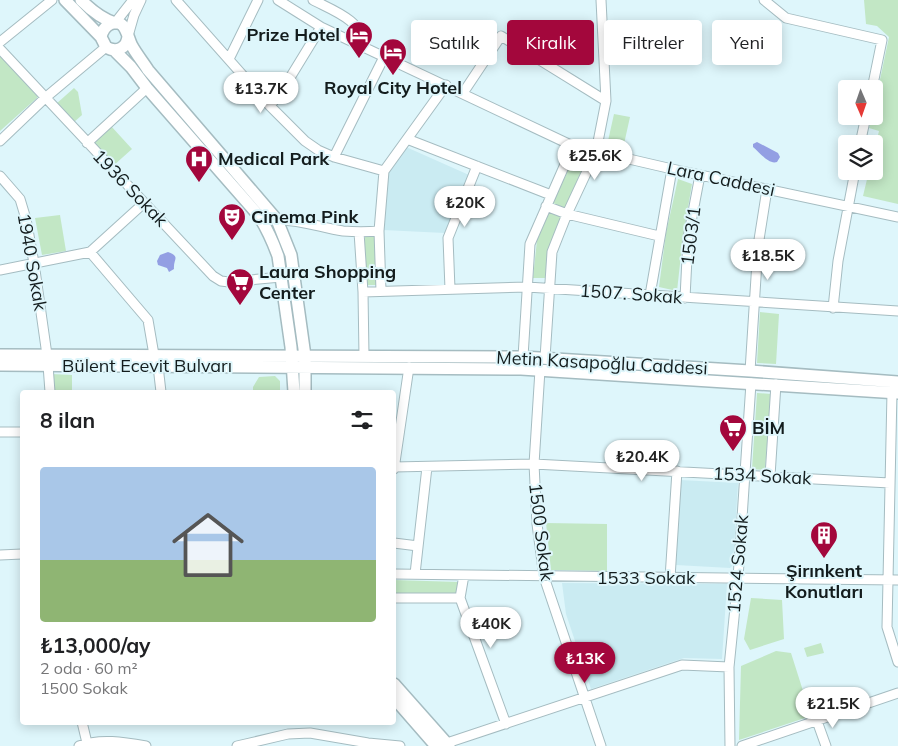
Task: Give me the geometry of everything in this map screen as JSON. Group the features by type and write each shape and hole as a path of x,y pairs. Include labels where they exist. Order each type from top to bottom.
{"main road":[{"path":"65,0 107,45 132,67 259,216 274,243 281,277 293,362 294,390"},
{"path":"82,0 99,15 126,28 131,45 148,70 277,220 291,255 305,362 305,390"},
{"path":"107,45 105,27 115,23"},
{"path":"107,45 123,48 128,40 128,36"},
{"name":"Bülent Ecevit Bulvarı","path":"0,355 47,360 305,362"},
{"name":"Metin Kasapoğlu Caddesi","path":"305,362 364,356 545,358 896,389"},
{"name":"Bülent Ecevit Bulvarı","path":"0,365 47,360"},
{"name":"Metin Kasapoğlu Caddesi","path":"305,362 409,368 751,377 776,384 896,389"},
{"path":"396,686 444,745"},
{"path":"396,700 444,745"}],"street":[{"path":"0,42 52,0"},
{"path":"115,23 133,0"},
{"path":"128,36 141,0"},
{"path":"176,0 270,106 305,141 318,150 334,157 384,171"},
{"path":"229,59 258,0"},
{"name":"Lara Caddesi","path":"278,0 321,26 573,146 898,217"},
{"path":"313,0 349,19 359,30 364,41 364,47"},
{"path":"545,358 552,252 567,214 596,152 606,101 601,0"},
{"path":"764,0 786,18 882,40 874,80"},
{"path":"270,106 288,81 321,26"},
{"path":"462,94 501,36 606,101"},
{"path":"0,141 45,98 107,45"},
{"name":"1936 Sokak","path":"0,49 217,279 229,282 281,277"},
{"path":"334,157 384,57"},
{"path":"381,291 379,231 384,171 446,85"},
{"path":"87,143 148,88"},
{"path":"407,139 551,195"},
{"path":"523,357 530,244 573,146"},
{"path":"450,289 448,238 477,166"},
{"path":"650,296 672,169"},
{"name":"1503/1","path":"685,298 688,238 700,175"},
{"name":"1940 Sokak","path":"0,176 20,200 26,219 34,263 50,390"},
{"path":"833,308 838,261 853,180"},
{"name":"1524 Sokak","path":"730,746 729,667 738,578 758,246 767,189"},
{"path":"0,270 90,252 144,203"},
{"path":"546,206 567,214 659,236"},
{"path":"277,220 285,219 343,231 379,231"},
{"path":"359,232 363,292 364,356"},
{"path":"90,252 148,320 162,390"},
{"name":"1507. Sokak","path":"363,292 527,287 898,311"},
{"path":"396,455 409,368"},
{"name":"1500 Sokak","path":"540,370 534,464 537,524 544,577 601,746"},
{"path":"770,476 776,384"},
{"path":"896,389 890,483 887,630 898,662"},
{"path":"0,432 20,432"},
{"name":"1534 Sokak","path":"396,468 534,464 890,483"},
{"path":"415,574 427,467"},
{"path":"670,578 677,471"},
{"path":"396,542 418,546"},
{"path":"0,554 20,554"},
{"name":"1533 Sokak","path":"396,574 898,580"},
{"path":"464,576 460,598 506,724"},
{"path":"396,598 460,598"},
{"path":"444,745 682,666 729,667"},
{"path":"742,746 898,693"},
{"path":"817,720 826,746"},
{"path":"82,725 83,745 109,741 146,746"},
{"path":"237,746 275,741 310,733 332,741 400,746"}],"shaded area":[{"path":"406,147 469,175 445,233 383,230 387,171"},
{"path":"680,480 738,483 733,565 730,568 676,565"},
{"path":"562,583 727,584 722,659 684,658 591,689 566,614"}],"green space":[{"path":"864,0 898,0 898,204 863,196 867,180 883,180 883,135 878,135 879,131 869,128 870,125 883,125 883,80 880,80 889,37 877,26 866,24"},
{"path":"0,55 38,97 0,131"},
{"path":"74,88 78,92 82,115 73,123 56,104"},
{"path":"614,114 630,117 624,144 608,141"},
{"path":"111,126 132,149 113,166 92,143"},
{"path":"577,151 589,154 565,208 553,203"},
{"path":"678,179 692,184 683,237 677,291 659,287 666,233"},
{"path":"550,211 561,216 548,249 546,278 533,278 537,240"},
{"path":"60,215 66,251 42,255 35,218"},
{"path":"365,236 377,236 377,285 365,285"},
{"path":"760,312 779,314 776,364 757,363"},
{"path":"51,374 72,375 72,390 53,390"},
{"path":"275,376 280,381 280,390 253,390 259,377"},
{"path":"757,393 771,394 765,470 752,469"},
{"path":"546,523 607,524 607,571 551,570"},
{"path":"396,580 459,582 458,594 396,593"},
{"path":"751,598 782,600 784,639 750,650 744,639"},
{"path":"821,643 824,653 807,657 804,648"},
{"path":"776,651 791,653 811,716 739,740 741,666"}],"water":[{"path":"757,142 778,153 780,157 777,162 771,162 753,147 753,144"},
{"path":"168,252 174,255 176,259 174,269 169,272 167,268 158,265 157,261 160,255"}],"place":[{"name":"Prize Hotel","path":"359,59"},
{"name":"Royal City Hotel","path":"393,76"},
{"name":"Medical Park","path":"199,183"},
{"name":"Cinema Pink","path":"232,241"},
{"name":"Laura Shopping Center","path":"240,306"},
{"name":"BİM","path":"733,452"},
{"name":"Şirınkent Konutları","path":"824,559"}]}
